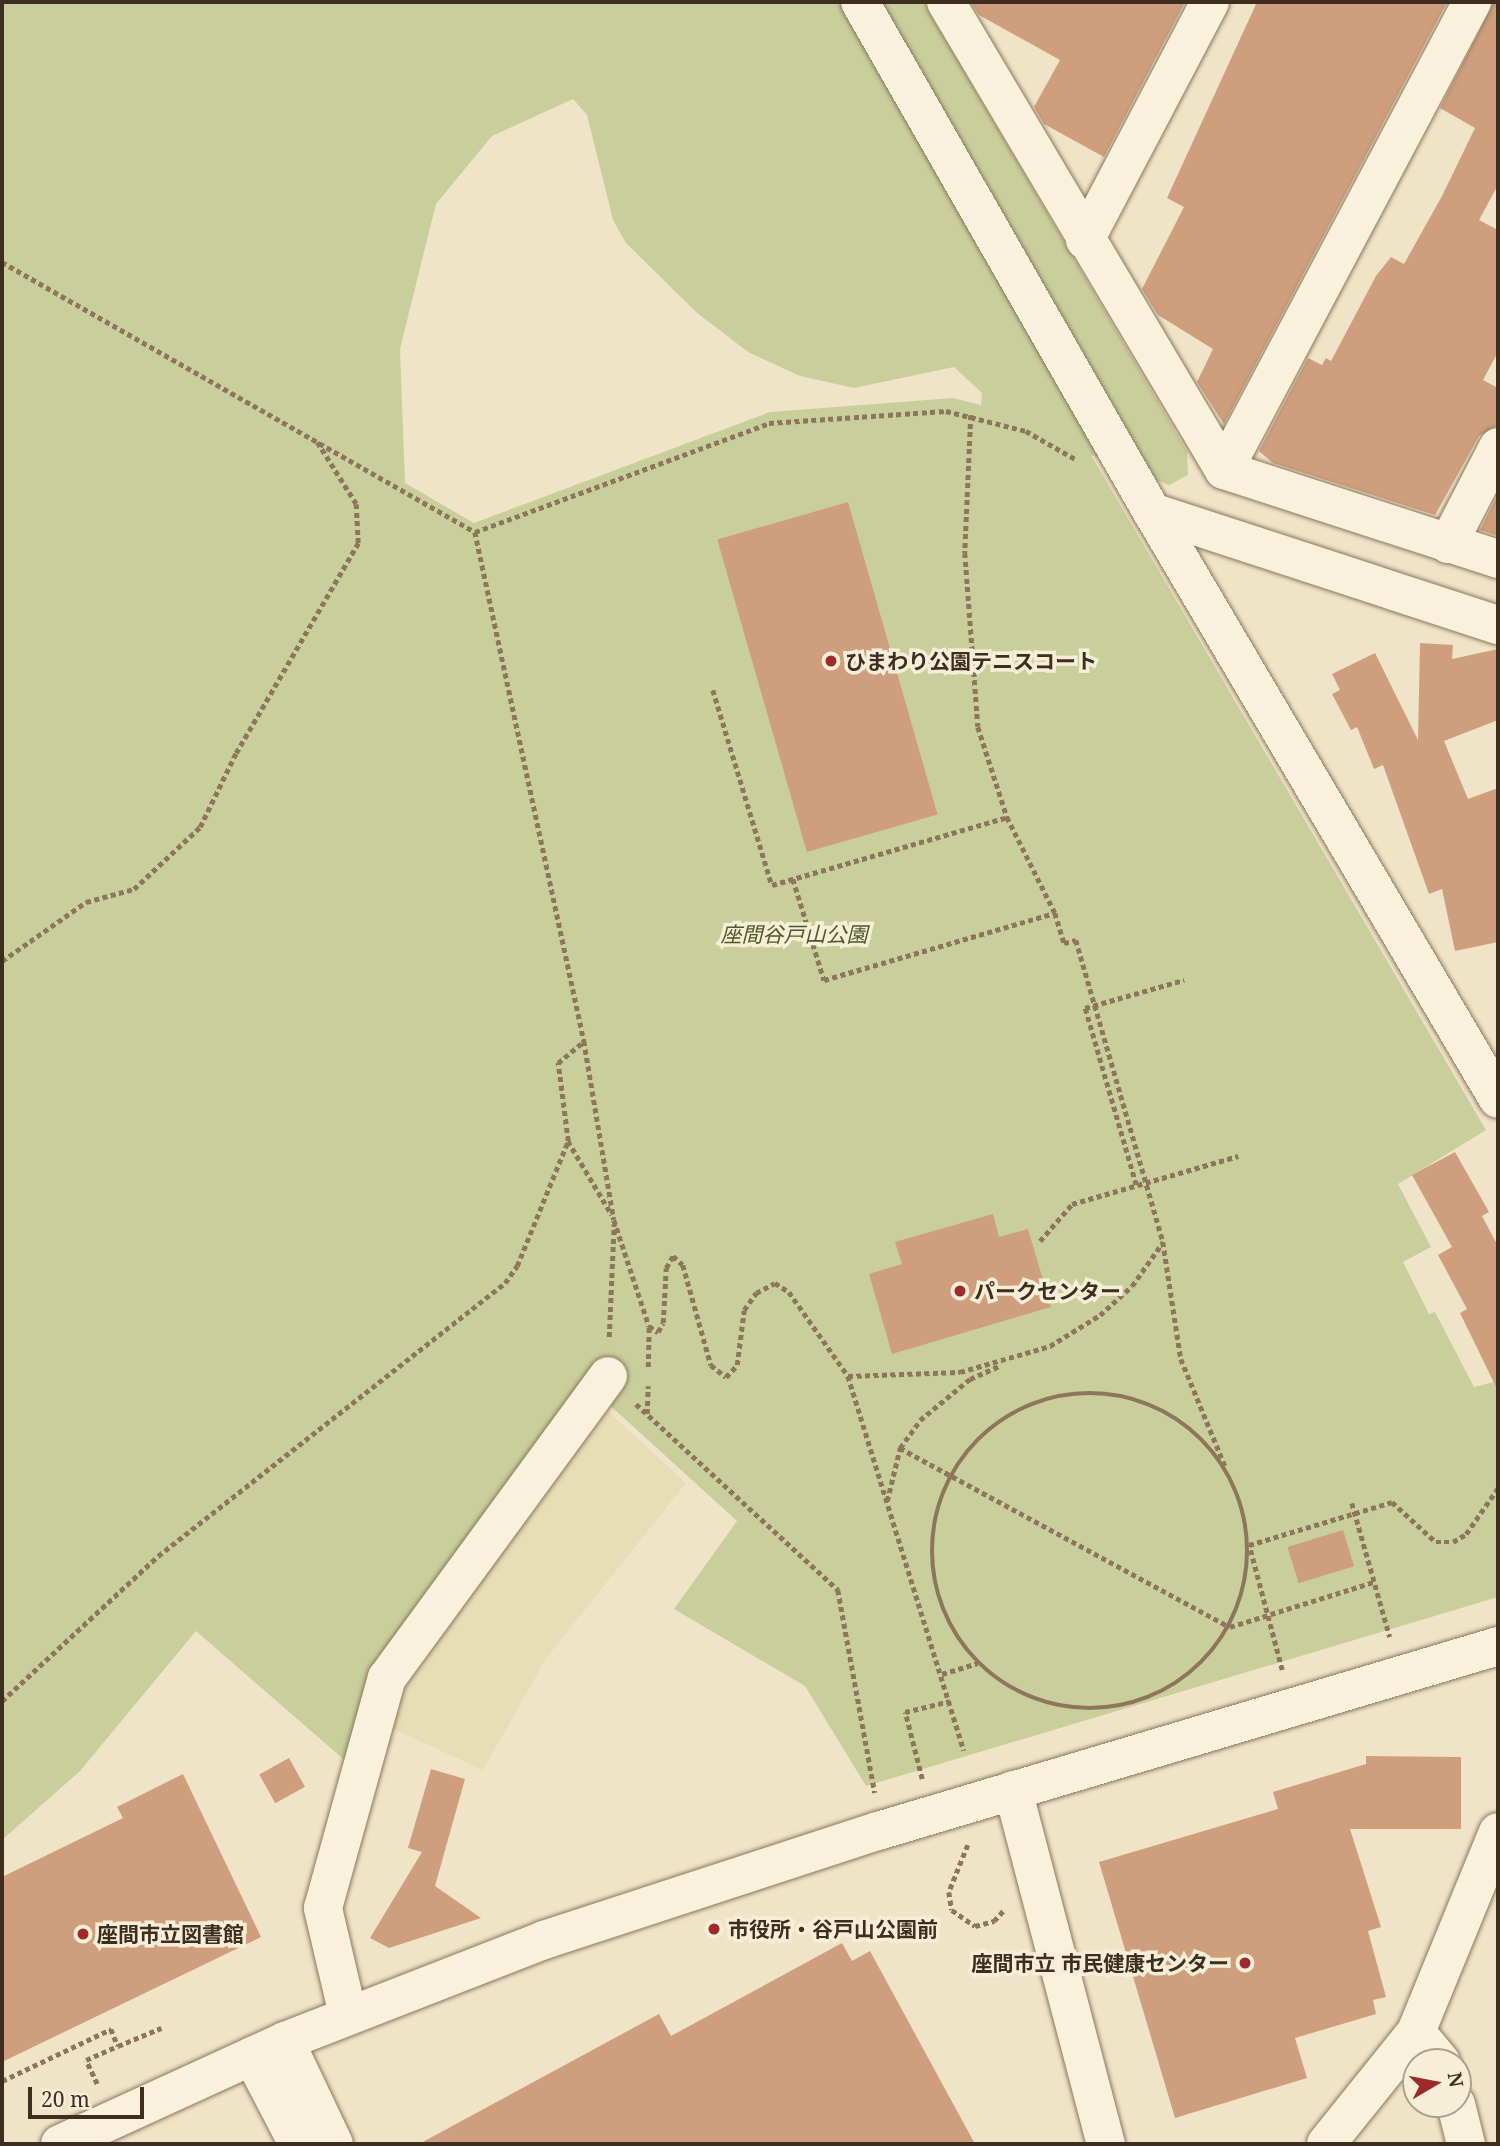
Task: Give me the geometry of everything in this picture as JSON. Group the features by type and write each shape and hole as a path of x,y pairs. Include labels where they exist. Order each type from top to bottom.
{"street":[{"path":"860,2 1152,512 1498,1099"},
{"path":"1085,240 1210,2"},
{"path":"1224,470 1472,2"},
{"path":"948,3 1085,240 1224,470 1498,559"},
{"path":"1448,544 1498,447"},
{"path":"1152,512 1498,625"},
{"path":"348,2015 323,1908 387,1678 608,1376"},
{"path":"60,2144 348,2015 544,1940 1013,1790 1498,1646"},
{"path":"1013,1790 1106,2144"},
{"path":"1326,2144 1416,2032 1498,1832"},
{"path":"1416,2032 1429,2048"},
{"path":"268,2049 298,2144"},
{"path":"268,2049 334,2144"},
{"path":"1460,2118 1466,2144"}],"path":[{"path":"2,262 475,532 584,1041 614,1220 608,1376 838,1590 875,1794"},
{"path":"475,532 769,423 946,411 971,415 1026,431 1085,464"},
{"path":"971,415 965,553 978,727 1007,817 1055,913 1064,943 1076,940 1163,1242 1181,1359 1240,1498 1249,1545 1284,1675"},
{"path":"2,961 86,902 134,889 200,827 236,753 358,543 356,504 315,440"},
{"path":"713,690 772,885 1007,817"},
{"path":"793,879 824,980 1055,913"},
{"path":"1136,1185 1085,1008 1184,980"},
{"path":"584,1041 558,1063 568,1141 614,1220 655,1332 663,1323 666,1268 673,1256 683,1265 711,1365 726,1377 737,1366 744,1310 756,1293 775,1283 789,1292 848,1376 964,1750"},
{"path":"2,1701 158,1556 505,1283 517,1266 568,1141"},
{"path":"1040,1241 1072,1204 1238,1156"},
{"path":"848,1376 960,1372 1010,1361 1050,1346 1100,1315 1132,1286 1163,1242"},
{"path":"887,1502 900,1448 943,1399 1010,1361"},
{"path":"1226,1468 1199,1436 1166,1411 1127,1396 1086,1392 1045,1399 1007,1415 975,1442 950,1476 932,1540 933,1574 956,1637 978,1663 1009,1689 1047,1704 1087,1711 1127,1706 1187,1678 1230,1627 1243,1597 1249,1545"},
{"path":"900,1448 1230,1627 1374,1582"},
{"path":"1249,1545 1392,1502 1436,1542 1453,1542 1466,1534 1498,1488"},
{"path":"1352,1503 1392,1641"},
{"path":"942,1674 978,1663"},
{"path":"922,1780 905,1712 950,1700"},
{"path":"1127,1706 1130,1716"},
{"path":"968,1845 949,1892 952,1910 966,1923 985,1925 1006,1905"},
{"path":"97,2085 86,2060 160,2028"},
{"path":"2,2081 111,2029 118,2046"}],"shaded area":[{"path":"602,1406 686,1483 547,1657 483,1770 389,1727 402,1681"}],"green space":[{"name":"座間谷戸山公園","path":"2,2 923,2 1187,451 1188,475 1169,485 1091,455 1486,1130 1398,1184 1431,1247 1403,1262 1429,1314 1435,1312 1474,1387 1498,1381 1498,1597 866,1786 805,1686 674,1609 737,1521 592,1389 383,1677 356,1770 196,1631 80,1771 2,1840","holes":["573,99 587,115 613,220 626,243 696,312 748,352 800,376 854,388 954,367 982,393 981,405 953,398 770,412 474,523 405,483 400,349 436,204 492,136"]}],"building":[{"path":"971,2 1185,2 1104,157 1044,124 1034,107 1060,60 979,15"},
{"path":"1257,2 1447,2 1224,424 1197,382 1213,349 1158,315 1142,289 1184,207 1167,198"},
{"path":"1494,2 1498,2 1498,185 1479,220 1498,230 1498,352 1483,380 1498,388 1498,425 1479,436 1435,515 1273,463 1259,451 1308,358 1322,365 1326,358 1331,361 1376,276 1391,257 1404,264 1442,196 1475,128 1440,108"},
{"path":"1498,494 1498,536 1480,530"},
{"path":"848,502 938,814 807,852 717,539"},
{"path":"1420,643 1453,645 1452,659 1498,649 1498,720 1444,741 1468,799 1498,788 1498,942 1455,951 1442,889 1429,894 1383,765 1374,769 1357,727 1351,730 1332,694 1340,690 1332,674 1375,653 1418,740"},
{"path":"1455,1152 1489,1212 1482,1216 1498,1246 1498,1391 1460,1313 1467,1309 1438,1255 1452,1247 1412,1175"},
{"name":"パークセンター","path":"993,1214 999,1237 1028,1229 1051,1307 892,1354 869,1274 902,1264 895,1242"},
{"path":"1343,1530 1354,1566 1299,1583 1288,1547"},
{"path":"1366,1756 1461,1757 1461,1829 1350,1829 1381,1927 1368,1931 1386,1997 1373,2000 1376,2014 1295,2038 1307,2078 1175,2118 1099,1862 1278,1809 1273,1792 1366,1764"},
{"path":"289,1758 305,1787 275,1803 259,1774"},
{"path":"431,1769 465,1779 435,1886 481,1918 389,1948 370,1938 422,1852 408,1848"},
{"path":"183,1774 261,1937 2,2062 2,1877 123,1818 117,1807"},
{"path":"842,1943 852,1961 870,1951 975,2144 419,2144 659,2014 671,2036"}],"place":[{"name":"ひまわり公園テニスコート","path":"831,661"},
{"name":"パークセンター","path":"960,1291"},
{"name":"市役所・谷戸山公園前","path":"714,1929"},
{"name":"座間市立図書館","path":"83,1934"},
{"name":"座間市立 市民健康センター","path":"1245,1963"}]}
